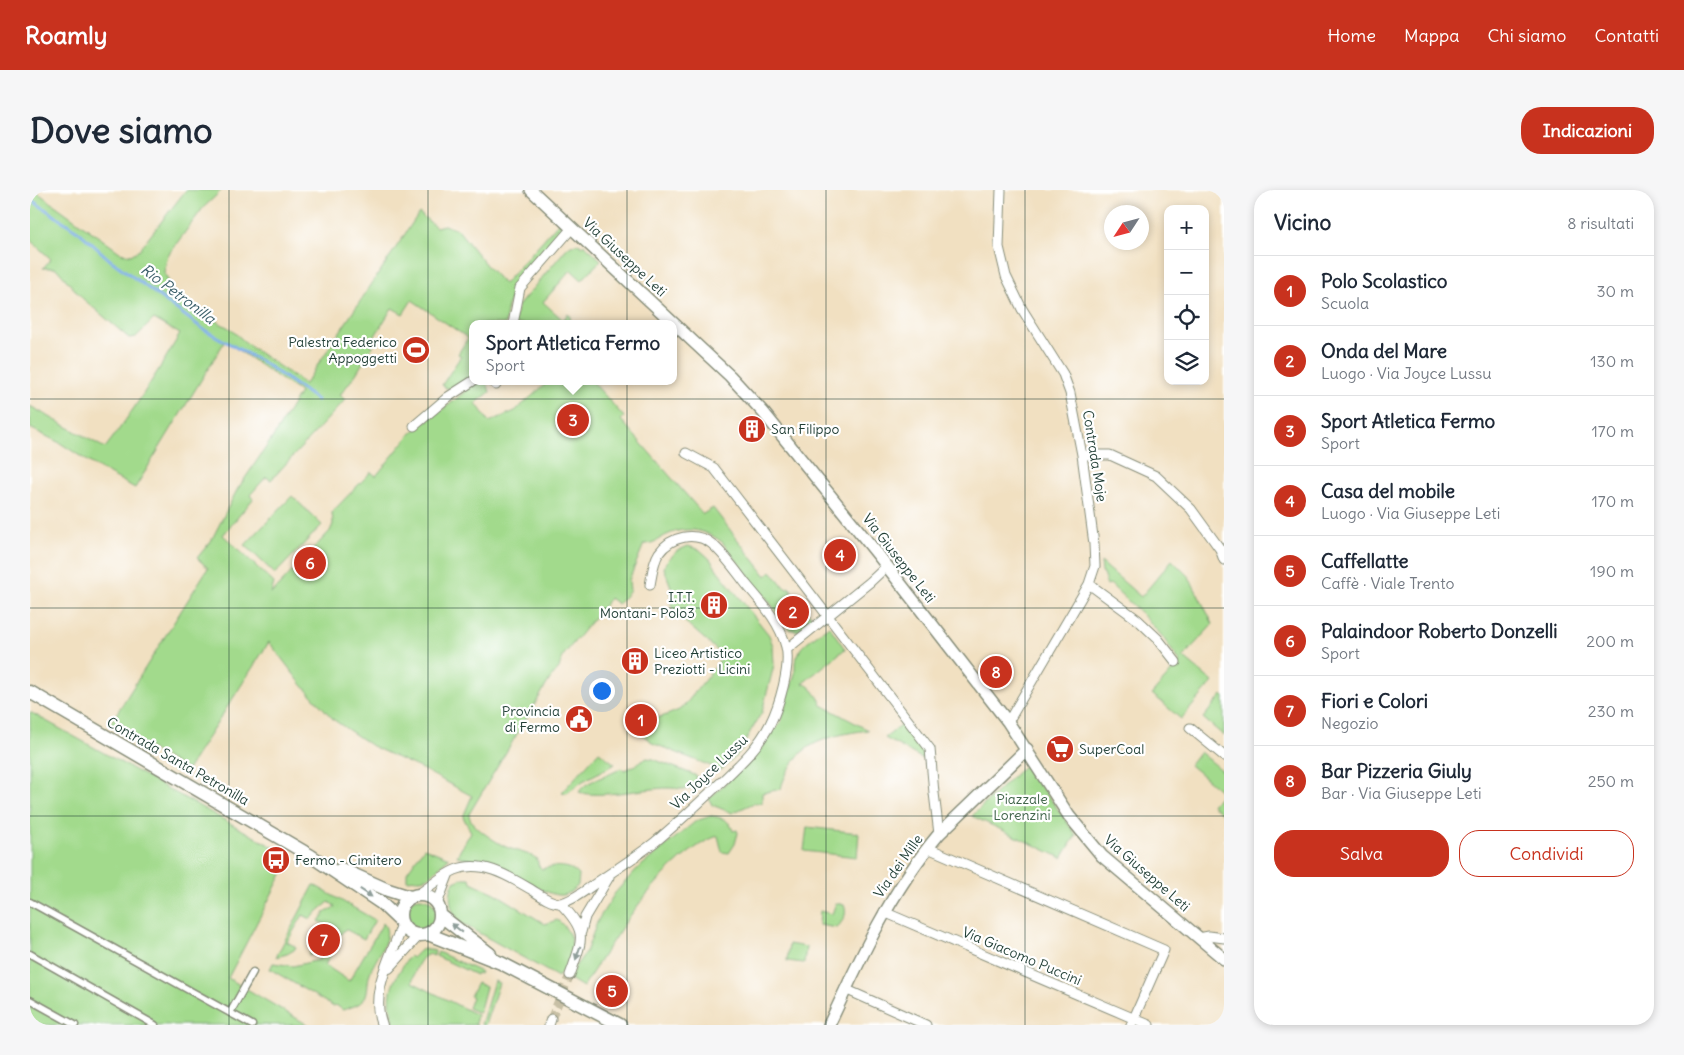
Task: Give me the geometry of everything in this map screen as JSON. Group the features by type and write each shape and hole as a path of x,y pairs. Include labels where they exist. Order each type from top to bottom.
{"main road":[{"name":"Via Giuseppe Leti","path":"531,190 670,320"},
{"name":"Via Giuseppe Leti","path":"677,326 730,376 798,454 1008,722 1027,748 1069,816 1102,856 1224,959"},
{"name":"Contrada Santa Petronilla","path":"30,692 312,856 381,904 401,923"},
{"name":"Via dei Mille","path":"829,1025 884,912 928,848 939,834 1027,748"},
{"name":"Contrada Santa Petronilla","path":"312,856 388,890 414,896"},
{"path":"501,963 439,910 432,899 425,895 414,896 404,902 400,908 401,923 410,933 424,934 501,963 620,1025"},
{"path":"424,934 436,928 439,910"}],"street":[{"name":"Contrada Moje","path":"1001,190 999,247 1006,276 1022,308 1063,374 1070,392 1082,455 1094,544 1094,566 1089,584 1008,722"},
{"path":"513,320 520,288 572,228"},
{"path":"414,426 448,397 469,384"},
{"path":"686,453 714,468 829,615 930,749 939,834"},
{"path":"1082,455 1110,455 1156,476 1191,509 1220,549 1224,560"},
{"name":"Via Joyce Lussu","path":"560,903 577,896 612,872 656,840 695,807 746,759 762,740 771,723 780,698 786,671 787,649 780,631 772,615 710,542 694,536 679,537 667,545 658,554 650,585"},
{"path":"787,649 887,566"},
{"path":"1089,584 1138,620 1158,639 1176,662"},
{"path":"1190,728 1224,756"},
{"path":"928,848 1164,950 1132,1022"},
{"path":"414,896 450,873 469,867 488,868 508,876 550,900 560,903 576,920 581,943 570,975"},
{"path":"580,932 593,902 612,872"},
{"path":"439,910 450,873"},
{"path":"30,902 252,1025"},
{"name":"Via Giacomo Puccini","path":"884,912 1132,1022 1149,1025"},
{"path":"382,1025 379,992 396,945 401,923"},
{"path":"384,974 424,934"},
{"path":"1199,938 1209,936 1224,938"},
{"path":"30,954 155,1025"},
{"path":"230,1013 254,972"},
{"path":"845,989 926,1025"},
{"path":"30,1000 75,1025"}],"green space":[{"path":"30,190 34,190 121,253 131,255 140,249 186,190 222,190 203,208 168,255 164,272 175,295 183,303 229,328 251,347 305,384 419,213 436,227 444,225 458,230 504,284 559,222 561,228 560,236 513,294 508,304 506,320 469,320 469,379 453,389 442,385 461,356 458,354 468,338 412,300 403,314 392,308 370,344 373,346 356,374 340,395 345,400 271,480 266,477 250,495 253,499 223,535 274,583 271,594 330,531 333,524 332,512 371,472 376,476 412,432 454,401 472,385 488,386 490,392 476,403 489,422 515,411 544,385 596,385 624,417 621,420 703,514 713,508 766,576 771,571 786,589 789,587 815,621 798,631 789,629 722,542 703,532 683,530 644,544 629,580 630,591 618,604 610,598 562,657 559,669 550,679 469,814 473,823 483,833 506,847 536,858 538,865 542,869 562,867 571,869 579,875 578,885 571,892 564,895 555,895 547,892 490,863 457,856 471,832 463,817 472,796 424,770 372,746 334,720 302,685 269,642 187,770 110,724 208,568 197,558 211,541 237,490 275,434 300,392 225,341 135,488 100,469 60,443 30,428 30,406 105,448 144,392 180,334 154,319 136,337 129,338 82,298 56,268 43,268 51,259 30,240"},
{"path":"578,244 582,246 584,244 601,260 582,280 571,270 543,302 563,320 515,320 518,306 571,245"},
{"path":"568,314 570,320 563,320"},
{"path":"292,496 322,525 275,574 245,545"},
{"path":"688,546 700,550 710,559 769,635 773,646 774,665 762,712 741,751 721,770 652,743 630,727 646,725 657,718 679,710 719,662 718,651 684,621 671,606 671,587 664,568 666,562 677,551"},
{"path":"1172,560 1189,577 1213,624 1183,657 1213,682 1181,719 1152,694 1180,662 1162,636 1142,614 1110,584 1107,585 1102,572 1101,562 1141,597"},
{"path":"829,626 845,649 803,683 814,691 821,702 820,704 868,730 834,736 809,747 794,761 781,789 762,793 762,803 754,803 732,813 712,805 709,799 757,753 781,722 795,673 795,662 801,648"},
{"path":"1222,695 1224,697 1224,736 1203,718"},
{"path":"30,712 291,857 228,978 308,1025 30,1025"},
{"path":"904,723 920,744 923,759 885,738"},
{"path":"599,752 615,764 583,781 567,793 562,792"},
{"path":"1200,752 1224,772 1224,815 1212,805 1222,792 1190,765"},
{"path":"647,758 697,776 699,788 658,788 598,794 579,792 593,781 621,768 625,770"},
{"name":"Piazzale Lorenzini","path":"1026,764 1076,835 1062,858 972,816"},
{"path":"711,816 725,820 730,824 733,831 737,830 735,844 729,853 722,852 718,836 703,843 682,858 640,903 616,935 583,987 570,979 574,968 586,952 598,920 615,893 636,870 696,821"},
{"path":"807,827 859,833 857,857 804,851"},
{"path":"424,848 449,858 429,877 407,880 407,872"},
{"path":"463,878 470,878 471,882 495,893 545,924 557,920 561,923 570,935 572,951 569,961 558,977 457,919 452,909 450,898 454,882"},
{"path":"314,885 375,920 364,939 345,929 340,935 336,932 334,934 329,931 331,927 319,921 326,911 336,907 329,902 311,919 303,915 287,942 296,947 287,954 276,957"},
{"path":"420,898 432,903 437,915 432,927 420,932 408,927 403,915 408,903"},
{"path":"836,903 844,905 845,912 837,928 819,925 820,911 832,914"},
{"path":"383,923 387,934 370,973 366,996 360,1003 354,1006 343,1010 336,1005 334,1007 270,969 273,963 293,966 319,960 317,953 309,955 314,943 331,954 325,965 349,981"},
{"path":"789,944 806,947 804,963 787,961"},
{"path":"424,949 435,951 434,956 429,954 422,959 417,966 412,982 477,1015 475,1024 477,1025 395,1025 390,1006 391,990 397,975 408,958 410,956 412,958"},
{"path":"438,952 481,972 476,975 436,956"},
{"path":"494,981 499,983 485,1025 481,1025"},
{"path":"477,983 486,987 479,1013 468,1008 472,997 470,996"}],"waterway":[{"name":"Rio Petronilla","path":"30,199 79,232 109,259 203,329 264,363 317,400"}],"tunnel":[{"path":"551,1019 570,975"}],"place":[{"name":"Palestra Federico Appoggetti","path":"416,350"},
{"name":"Sport Atletica Fermo","path":"573,420"},
{"name":"San Filippo","path":"752,429"},
{"name":"Casa del mobile","path":"840,555"},
{"name":"Palaindoor Roberto Donzelli","path":"310,563"},
{"name":"I.T.T. Montani- Polo3","path":"714,605"},
{"name":"Onda del Mare","path":"793,612"},
{"name":"Liceo Artistico Preziotti - Licini","path":"635,661"},
{"name":"Bar Pizzeria Giuly","path":"996,672"},
{"name":"Provincia di Fermo","path":"579,719"},
{"name":"Polo Scolastico","path":"641,720"},
{"name":"SuperCoal","path":"1060,749"},
{"name":"Fermo - Cimitero","path":"276,860"},
{"name":"Fiori e Colori","path":"324,940"},
{"name":"Caffellatte","path":"612,991"}]}
